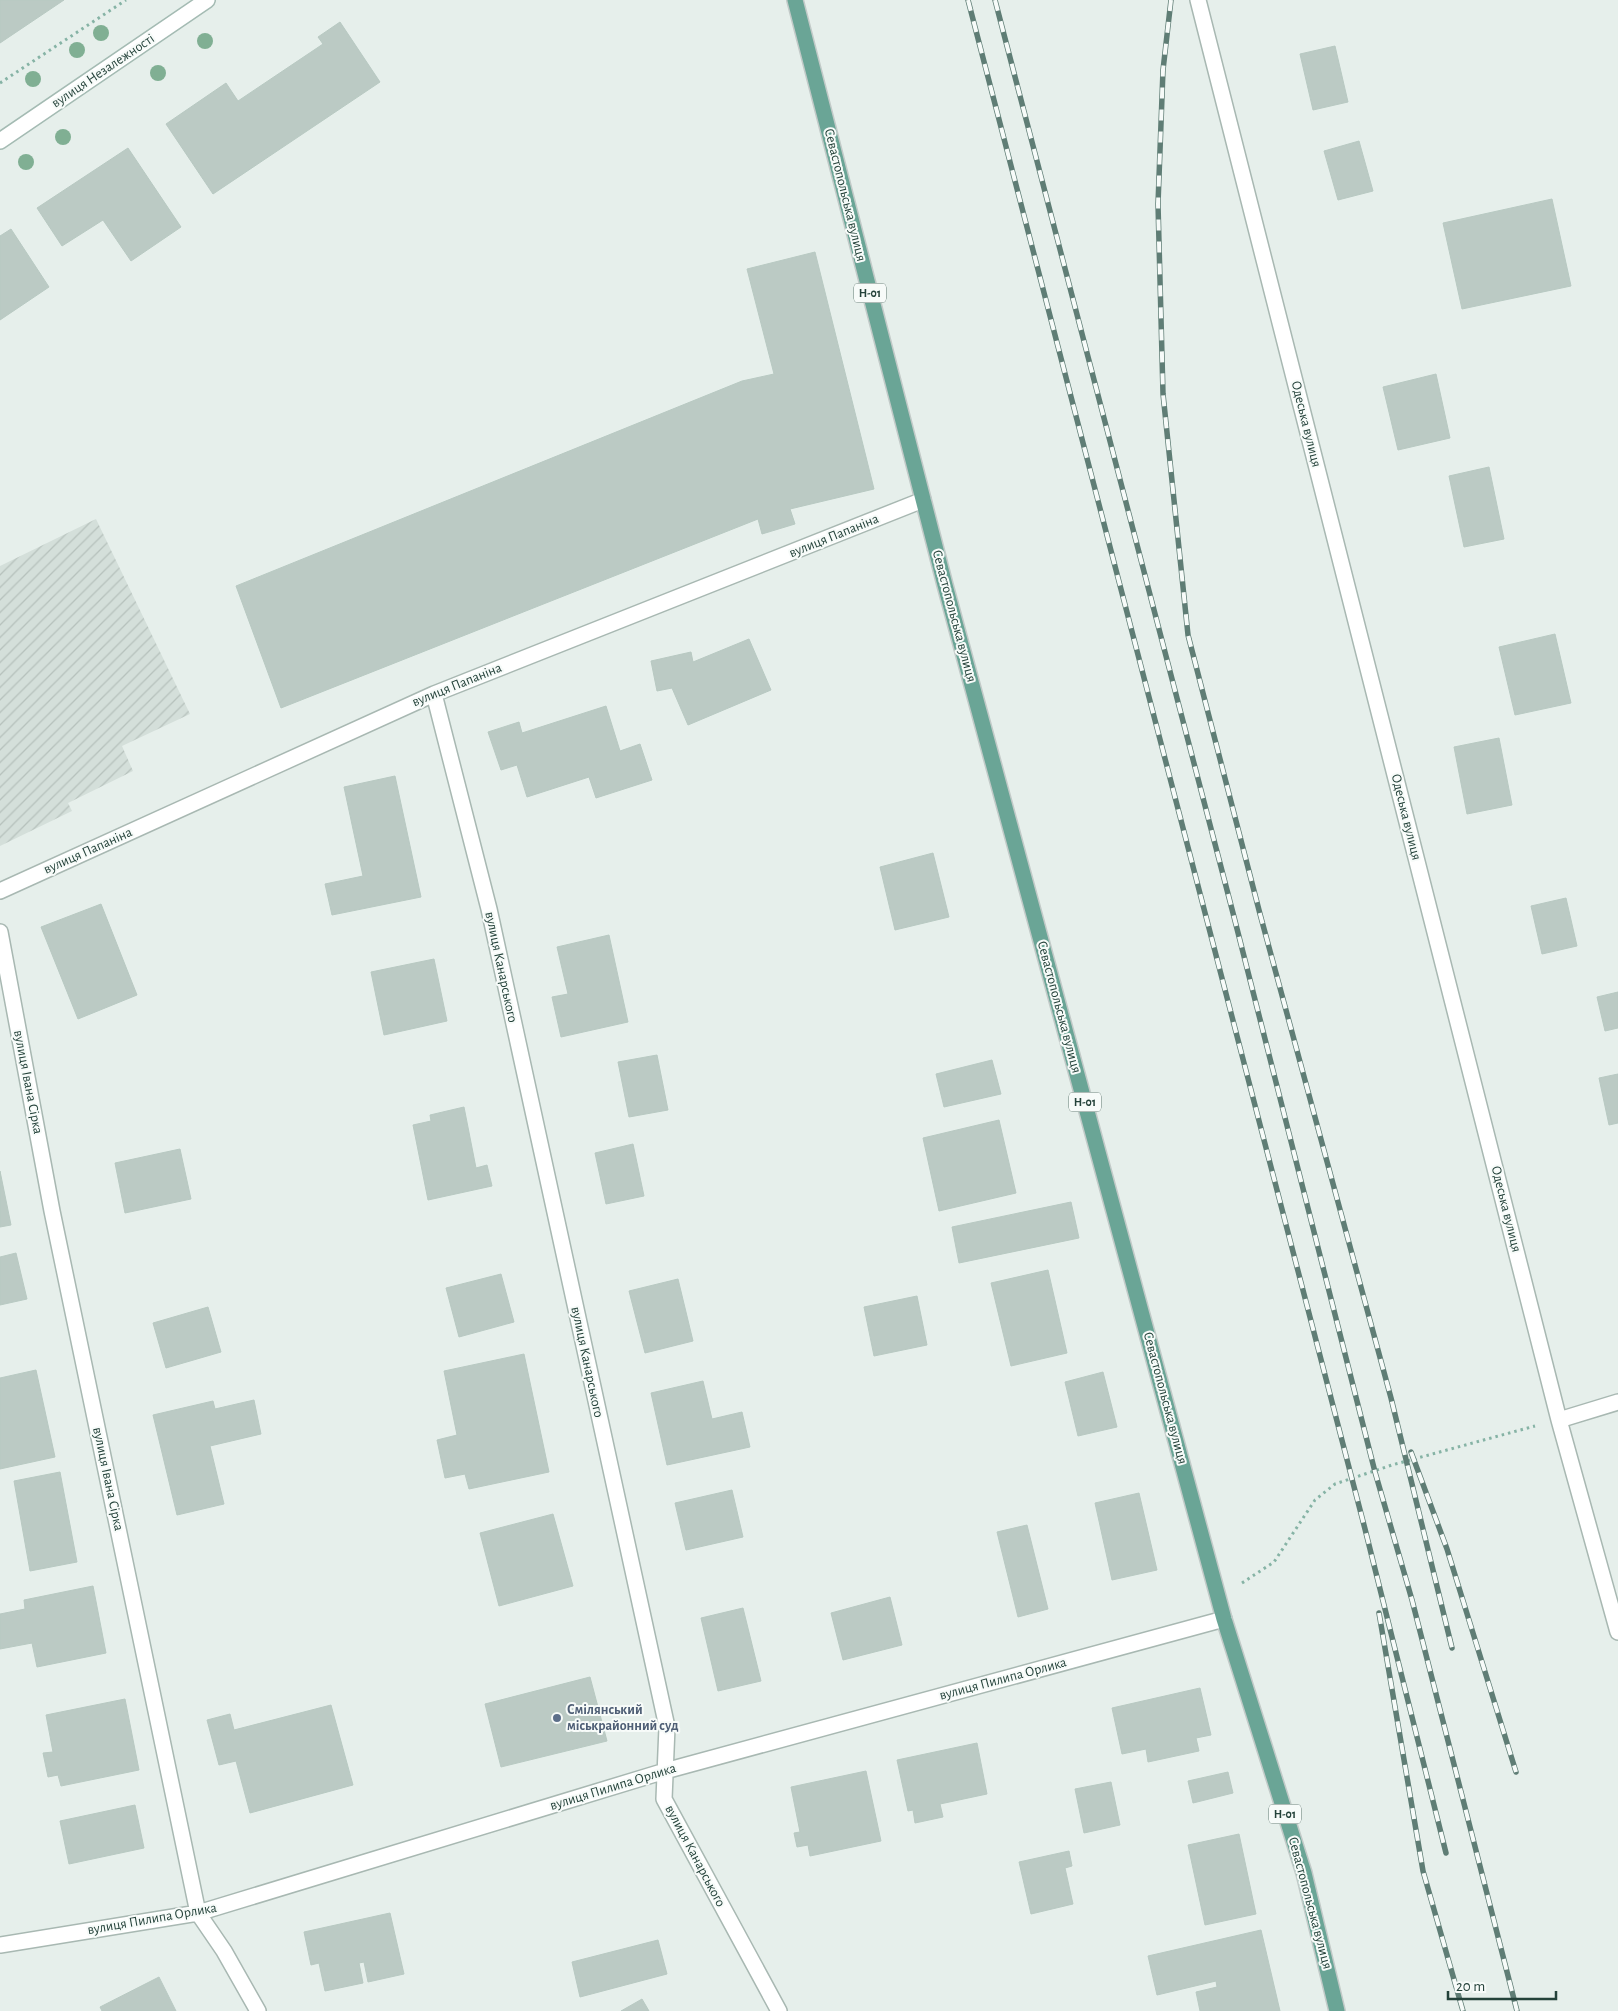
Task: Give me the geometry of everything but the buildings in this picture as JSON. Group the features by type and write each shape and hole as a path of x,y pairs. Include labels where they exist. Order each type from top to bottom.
{"main road":[{"name":"Севастопольська вулиця","path":"795,0 923,500 1224,1619 1304,1873 1338,2011"}],"street":[{"name":"вулиця Незалежності","path":"0,141 207,0"},
{"name":"Одеська вулиця","path":"1198,0 1559,1420 1618,1632"},
{"name":"вулиця Папаніна","path":"0,891 434,694 923,500"},
{"name":"вулиця Канарського","path":"434,694 489,909 667,1727 664,1799 779,2011"},
{"name":"вулиця Івана Сірка","path":"0,932 52,1211 198,1913 224,1951 258,2011"},
{"path":"1559,1420 1618,1402"},
{"name":"вулиця Пилипа Орлика","path":"0,1945 198,1913 665,1771 1224,1619"}],"path":[{"path":"0,83 126,0"},
{"path":"1224,1619 1237,1585 1274,1562 1315,1500 1335,1484 1392,1465 1559,1420"}],"shaded area":[{"path":"96,519 190,714 122,746 133,771 68,803 72,811 0,846 0,566"}],"railway":[{"path":"968,0 1365,1529 1446,1853"},
{"path":"995,0 1233,913 1375,1472 1412,1600 1517,2011"},
{"path":"1171,0 1163,70 1158,204 1163,394 1188,635 1260,914 1391,1398 1452,1648"},
{"path":"1411,1452 1447,1549 1516,1772"},
{"path":"1379,1613 1423,1871 1463,2011"}],"place":[{"name":"Смілянський міськрайонний суд","path":"557,1718"}]}
